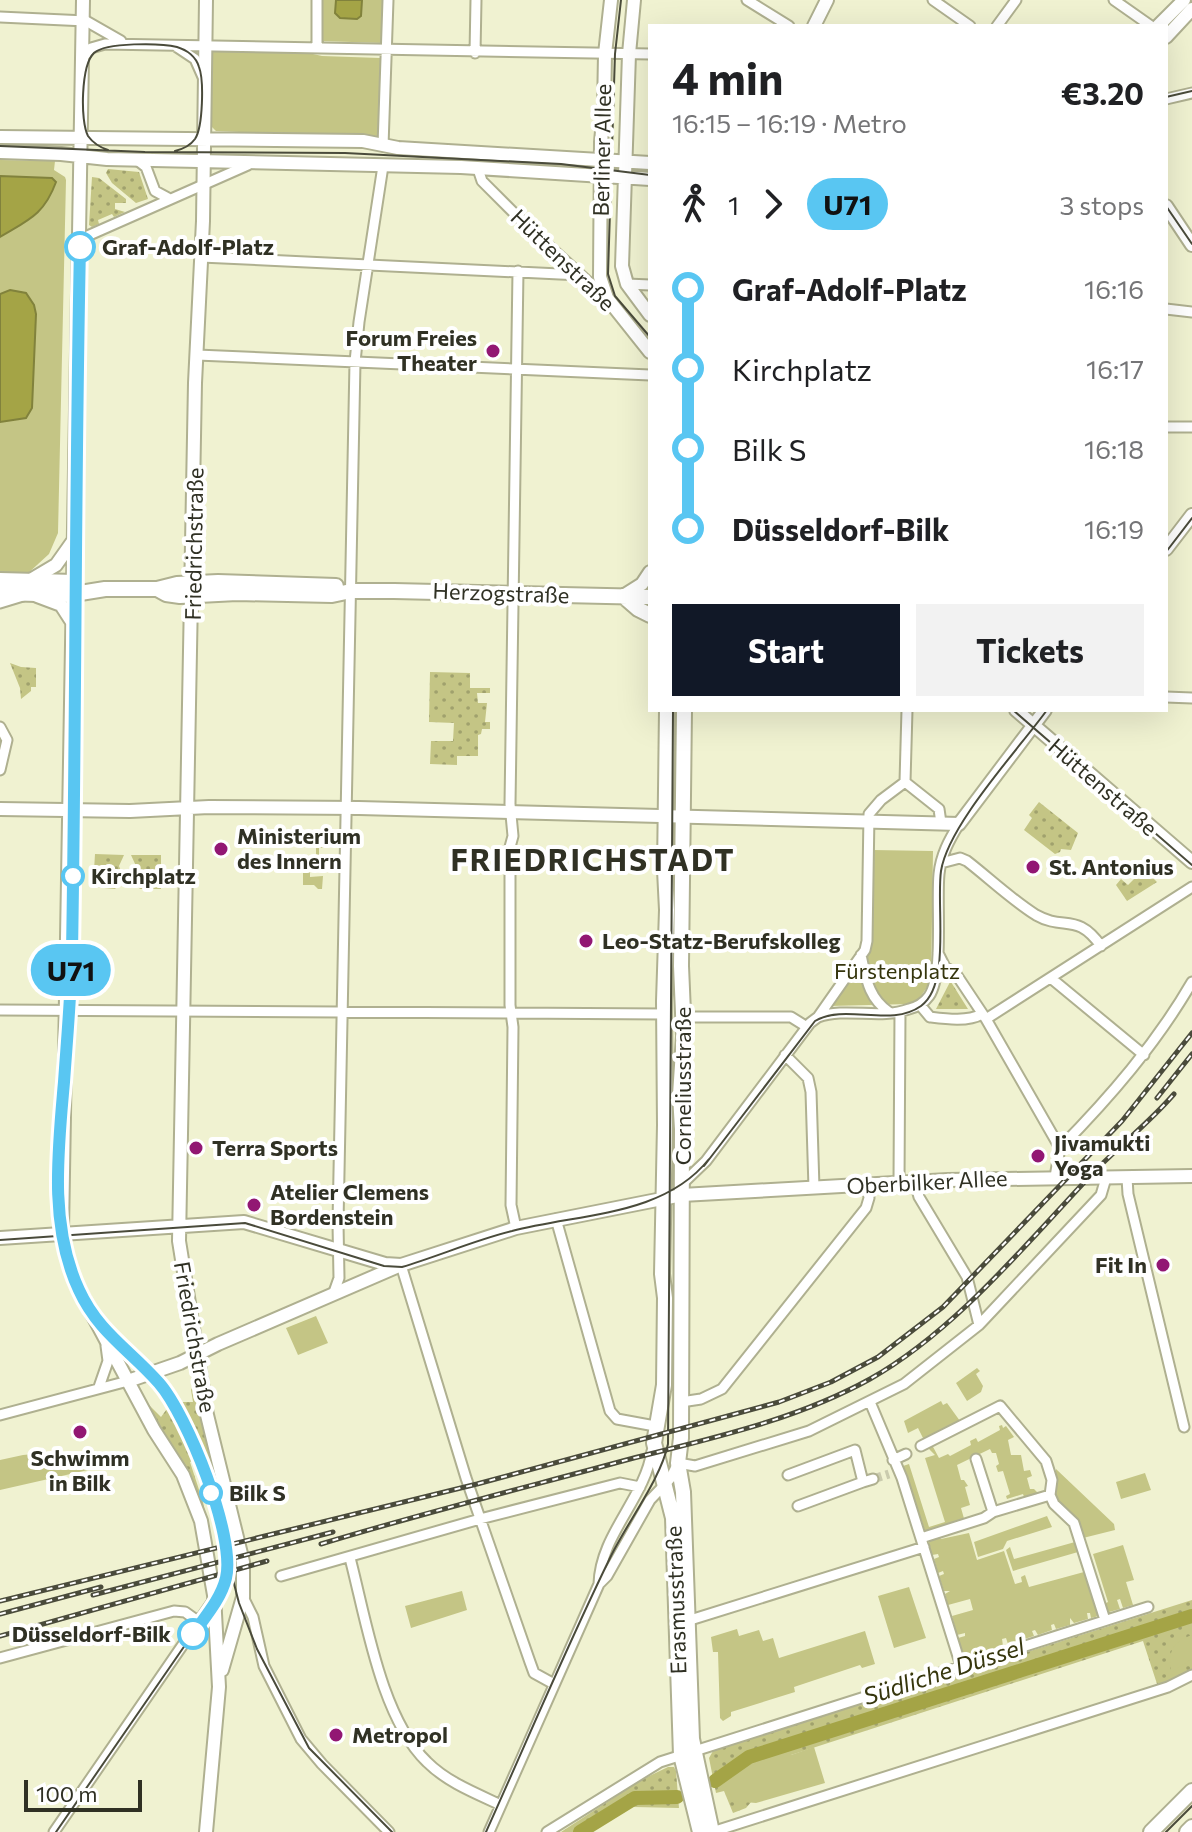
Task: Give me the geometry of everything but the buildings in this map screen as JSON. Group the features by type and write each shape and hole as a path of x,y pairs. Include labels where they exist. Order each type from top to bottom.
{"highway":[{"path":"0,581 27,590"},
{"path":"0,592 74,588"}],"main road":[{"path":"83,0 63,1234 76,1284 154,1430 193,1494 201,1521 214,1591 219,1687 206,1832"},
{"name":"Friedrichstraße","path":"206,0 179,1241 207,1415 241,1546 243,1591 219,1687"},
{"name":"Berliner Allee","path":"607,298 599,272 605,54 611,0"},
{"name":"Berliner Allee","path":"627,284 622,266 629,54 634,0"},
{"path":"815,24 827,0"},
{"path":"1160,24 1184,0"},
{"path":"1168,35 1192,9"},
{"path":"0,137 81,138 204,133 363,141 398,148 648,163"},
{"path":"298,163 312,160 372,161 378,158 383,146"},
{"path":"383,166 388,155 398,148"},
{"path":"0,152 137,160 481,168 648,179"},
{"path":"481,168 489,160 502,155"},
{"path":"1168,209 1192,245"},
{"name":"Hüttenstraße","path":"627,284 648,312"},
{"name":"Hüttenstraße","path":"607,298 648,349"},
{"path":"1168,546 1192,515"},
{"path":"73,629 70,616 61,605 27,590 37,578 56,565 75,537"},
{"path":"648,575 642,584 623,596 648,614"},
{"name":"Herzogstraße","path":"74,588 157,589 172,585 193,590 306,584 342,587 351,591 648,597"},
{"name":"Corneliusstraße","path":"656,1455 655,1426 664,1385 665,1045 660,1014 667,956 667,712"},
{"name":"Corneliusstraße","path":"678,1465 681,1402 684,712"},
{"name":"Hüttenstraße","path":"1018,712 1192,862"},
{"path":"0,809 346,808 959,824 1042,712"},
{"path":"665,1045 670,1040 677,1041 678,1052 683,1056"},
{"name":"Oberbilker Allee","path":"128,1381 180,1363 401,1265 516,1228 663,1197 682,1190 814,1188 1055,1177 1192,1176"},
{"path":"0,1238 253,1224 385,1264 401,1265"},
{"path":"656,1455 670,1469 678,1465"},
{"name":"Erasmusstraße","path":"656,1455 673,1518 687,1754"},
{"name":"Erasmusstraße","path":"678,1465 683,1492 687,1754"},
{"path":"687,1754 712,1832"},
{"path":"687,1754 700,1832"},
{"path":"1151,1832 1192,1791"},
{"path":"1187,1832 1192,1827"}],"street":[{"path":"317,0 317,48"},
{"path":"383,146 388,0"},
{"path":"475,53 476,0"},
{"path":"747,0 786,24"},
{"path":"933,0 967,24"},
{"path":"998,24 1016,0"},
{"path":"1114,0 1148,24"},
{"path":"0,17 83,20 111,37 136,44"},
{"path":"82,61 89,50 98,45 136,44 648,54"},
{"path":"166,44 192,56 199,65 205,85"},
{"path":"1168,99 1192,93"},
{"path":"137,160 146,167 156,193 171,197"},
{"path":"79,236 85,237 203,183 261,161"},
{"path":"332,1297 339,1278 355,362 383,166"},
{"name":"Hüttenstraße","path":"481,168 482,181 607,298"},
{"path":"201,257 580,275"},
{"path":"516,1228 511,1205 511,1012 518,271"},
{"path":"627,284 648,285"},
{"path":"1168,309 1192,312"},
{"path":"197,355 648,375"},
{"path":"1168,427 1192,427"},
{"path":"0,603 27,590"},
{"path":"1168,697 1192,698"},
{"path":"682,1190 807,1027 818,1017 861,955 867,941 871,809 905,782 907,712"},
{"path":"0,727 7,740 0,770"},
{"path":"905,782 939,809 941,823"},
{"path":"818,1017 835,1013 896,1013 920,1005 933,988 941,863 959,824"},
{"path":"941,863 964,859 1036,914 1090,930 1101,946"},
{"path":"920,1005 930,1017 984,1016 1052,979 1192,887"},
{"path":"937,952 945,967 956,974 984,1016 1060,1148"},
{"path":"861,955 870,990 881,1006 896,1013"},
{"path":"1052,979 1144,1055"},
{"path":"1055,1177 1060,1148 1144,1055 1192,982"},
{"path":"0,1010 660,1014"},
{"path":"896,1013 899,1183"},
{"path":"684,1017 791,1017 807,1027"},
{"path":"785,1055 808,1078 814,1188"},
{"path":"682,1156 691,1165 706,1161"},
{"path":"599,1584 607,1576 650,1500 678,1465 695,1466 809,1431 904,1384 979,1325 1101,1195 1106,1178"},
{"path":"1127,1178 1128,1194 1184,1427"},
{"path":"915,1182 923,1205 967,1277 979,1325"},
{"path":"681,1402 701,1399 722,1389 866,1208 868,1185"},
{"path":"556,1219 610,1411 617,1419 655,1426"},
{"path":"401,1265 480,1519 534,1673 554,1684"},
{"path":"99,1387 108,1359 101,1327"},
{"path":"0,1415 128,1381"},
{"path":"870,1402 922,1542 961,1666"},
{"path":"921,1446 1000,1406 1046,1461 1052,1480 1050,1495 1054,1504 1074,1523 1105,1620"},
{"path":"788,1475 855,1450 868,1480 798,1506"},
{"path":"893,1460 906,1454"},
{"path":"491,1829 599,1584 600,1573 619,1524 656,1455"},
{"path":"976,1459 993,1512"},
{"path":"281,1576 620,1483 640,1487"},
{"path":"687,1621 889,1558 993,1512 1050,1495"},
{"path":"350,1558 387,1698 398,1726 427,1763 445,1777 501,1805"},
{"path":"54,1832 199,1622 214,1591"},
{"path":"243,1591 253,1617 264,1666 301,1739 389,1832"},
{"path":"547,1832 660,1762 1148,1607"},
{"path":"0,1658 174,1611 185,1612 199,1622"},
{"path":"712,1832 1150,1693 1192,1675"}],"green space":[{"path":"320,0 385,0 383,43 321,41"},
{"path":"212,51 304,52 322,56 380,58 383,61 379,77 380,138 216,131 211,126"},
{"path":"0,160 55,161 54,170 66,180 58,533 49,554 25,576 0,576"},
{"path":"108,169 139,172 148,199 136,203 112,183 106,173"},
{"path":"92,177 99,178 126,199 126,203 115,203 115,209 125,212 98,220 99,224 92,227 89,225"},
{"path":"10,663 36,668 36,687 31,687 31,691 21,699 20,688"},
{"path":"430,672 470,673 470,688 490,688 490,693 477,693 478,703 487,703 485,722 490,722 490,729 482,729 478,735 478,756 457,756 457,765 430,764 431,741 453,741 454,723 429,722"},
{"path":"1039,802 1078,833 1071,850 1061,849 1055,854 1024,830 1032,818 1029,815"},
{"path":"316,841 327,841 327,848 319,848 319,861 323,861 323,866 310,865 310,877 323,876 322,889 303,885 303,861 316,860"},
{"name":"Fürstenplatz","path":"873,850 933,851 931,981 919,999 909,1004 829,1006 872,945"},
{"path":"95,854 124,855 119,866 124,879 115,889 93,887"},
{"path":"131,855 161,855 161,889 140,889 131,879 136,866"},
{"path":"1150,869 1157,875 1154,879 1157,882 1127,901 1116,885 1121,879 1128,885 1143,870 1146,873"},
{"path":"951,982 968,1009 936,1009"},
{"path":"316,1316 328,1343 298,1355 286,1328"},
{"path":"977,1368 980,1371 976,1374 983,1386 981,1392 967,1401 956,1383"},
{"path":"195,1382 231,1529 228,1530 206,1456 185,1417 180,1416 177,1421 192,1461 209,1534 195,1487 145,1401 161,1417 172,1402 193,1402 191,1390"},
{"path":"941,1401 943,1405 947,1403 960,1421 924,1440 918,1428 908,1433 904,1421"},
{"path":"1002,1425 1014,1437 1008,1440 1011,1455 1021,1455 1024,1471 1030,1470 1032,1476 1027,1478 1030,1489 1039,1494 1024,1497 1023,1494 1007,1499 1006,1496 1010,1494 1003,1471 998,1472 996,1453 990,1449 957,1465 961,1480 968,1486 965,1487 970,1505 961,1508 965,1522 926,1534 903,1466 909,1464 929,1527 945,1522 925,1458 935,1455 929,1449 922,1449 932,1445 939,1458 950,1456 971,1445 970,1441 976,1438 978,1442 1000,1430 999,1426"},
{"path":"55,1452 86,1459 88,1470 0,1490 0,1460"},
{"path":"1056,1469 1114,1524 1115,1530 1083,1538 1075,1519 1056,1500"},
{"path":"1145,1473 1151,1490 1121,1499 1116,1482"},
{"path":"1047,1516 1052,1527 1007,1541 1003,1549 978,1557 974,1542"},
{"path":"969,1533 977,1560 1004,1551 1015,1584 1022,1582 1021,1577 1025,1575 1029,1587 1084,1572 1087,1581 1090,1580 1099,1616 1091,1618 1087,1613 1088,1619 1074,1623 1070,1618 1070,1625 1056,1629 1054,1624 1051,1625 1052,1630 1038,1635 1035,1630 1032,1631 1034,1636 1021,1640 1017,1636 1017,1641 1008,1644 1006,1638 1002,1639 1003,1646 981,1653 977,1647 977,1654 963,1655 958,1638 965,1636 965,1633 957,1635 952,1616 973,1610 970,1599 948,1605 945,1594 950,1591 944,1591 939,1576 944,1574 943,1571 938,1573 934,1559 939,1557 938,1554 932,1555 928,1543 939,1536 941,1539"},
{"path":"1075,1542 1078,1552 1013,1571 1006,1550 1010,1547 1014,1559"},
{"path":"1123,1545 1134,1580 1126,1582 1133,1605 1123,1608 1120,1599 1117,1600 1120,1609 1109,1612 1104,1604 1108,1602 1093,1554"},
{"path":"909,1587 926,1638 894,1648 878,1596"},
{"path":"462,1591 467,1610 411,1628 405,1606"},
{"path":"1192,1600 1192,1670 1158,1687 1143,1641 791,1755 746,1808 733,1813 724,1791 716,1793 709,1758 713,1751"},
{"path":"737,1629 739,1636 759,1630 763,1641 773,1638 779,1658 865,1631 875,1664 862,1668 860,1665 794,1687 795,1692 731,1712 731,1716 723,1721 720,1718 718,1652 713,1652 711,1637"},
{"path":"1192,1635 1192,1659 1171,1672 1173,1649"},
{"path":"814,1747 825,1783 756,1803 733,1801 724,1782 748,1764 784,1752 791,1755"},
{"path":"674,1767 676,1771 679,1808 634,1807 632,1803 586,1832 561,1832 641,1780"}],"shaded area":[{"path":"336,0 362,0 361,16 357,19 340,18 335,13"},
{"path":"0,176 52,178 56,182 40,209 0,237"},
{"path":"10,290 26,293 36,314 32,408 26,418 0,422 0,294"}],"waterway":[{"name":"Südliche Düssel","path":"715,1781 749,1757 1192,1616"},
{"name":"Südliche Düssel","path":"580,1832 635,1798 677,1797"}],"tunnel":[{"path":"873,1479 889,1474"}],"tram line":[{"path":"621,0 615,54 608,274 615,296 648,335"},
{"path":"108,150 92,141 85,129 83,93 86,69 94,53 100,49 147,44 181,48 193,57 199,67 202,103 198,133 191,144 175,151"},
{"path":"1168,97 1192,91"},
{"path":"0,146 145,152 345,153 561,164 648,175"},
{"path":"1168,209 1192,244"},
{"path":"1168,549 1192,518"},
{"path":"486,1832 562,1660 617,1545 658,1472 668,1444 673,712"},
{"path":"1015,712 1192,865"},
{"path":"704,1166 815,1021 840,1014 896,1015 921,1006 930,996 939,963 940,886 946,853 970,810 1045,712"},
{"path":"0,1240 245,1223 384,1266 402,1267 498,1235 644,1203 690,1178 709,1159"},
{"path":"183,1419 205,1472 239,1603 257,1649 309,1748 392,1832"},
{"path":"56,1832 219,1596 228,1568"},
{"path":"1166,1832 1192,1806"}],"railway":[{"path":"0,1601 477,1484 779,1402 831,1382 878,1357 943,1307 1122,1121 1192,1033"},
{"path":"1157,1098 1192,1054"},
{"path":"321,1544 783,1417 870,1379 901,1360 960,1312 1092,1174 1174,1094"},
{"path":"93,1595 333,1532"},
{"path":"0,1636 267,1561"},
{"path":"0,1614 101,1587"}],"metro line":[{"name":"U71","path":"80,247 72,957 58,1154 59,1202 70,1265 88,1307 113,1340 170,1397 188,1428 214,1501 228,1570 219,1596 193,1634"}],"place":[{"name":"Graf-Adolf-Platz","path":"80,247"},
{"name":"Forum Freies Theater","path":"493,351"},
{"name":"Ministerium des Innern","path":"221,849"},
{"name":"St. Antonius","path":"1033,867"},
{"name":"Kirchplatz","path":"73,876"},
{"name":"Leo-Statz-Berufskolleg","path":"586,941"},
{"name":"Terra Sports","path":"196,1148"},
{"name":"Jivamukti Yoga","path":"1038,1156"},
{"name":"Atelier Clemens Bordenstein","path":"254,1205"},
{"name":"Fit In","path":"1163,1265"},
{"name":"Schwimm in Bilk","path":"80,1432"},
{"name":"Bilk S","path":"211,1493"},
{"name":"Düsseldorf-Bilk","path":"193,1634"},
{"name":"Metropol","path":"336,1735"}],"district":[{"name":"FRIEDRICHSTADT","path":"593,861"}]}
